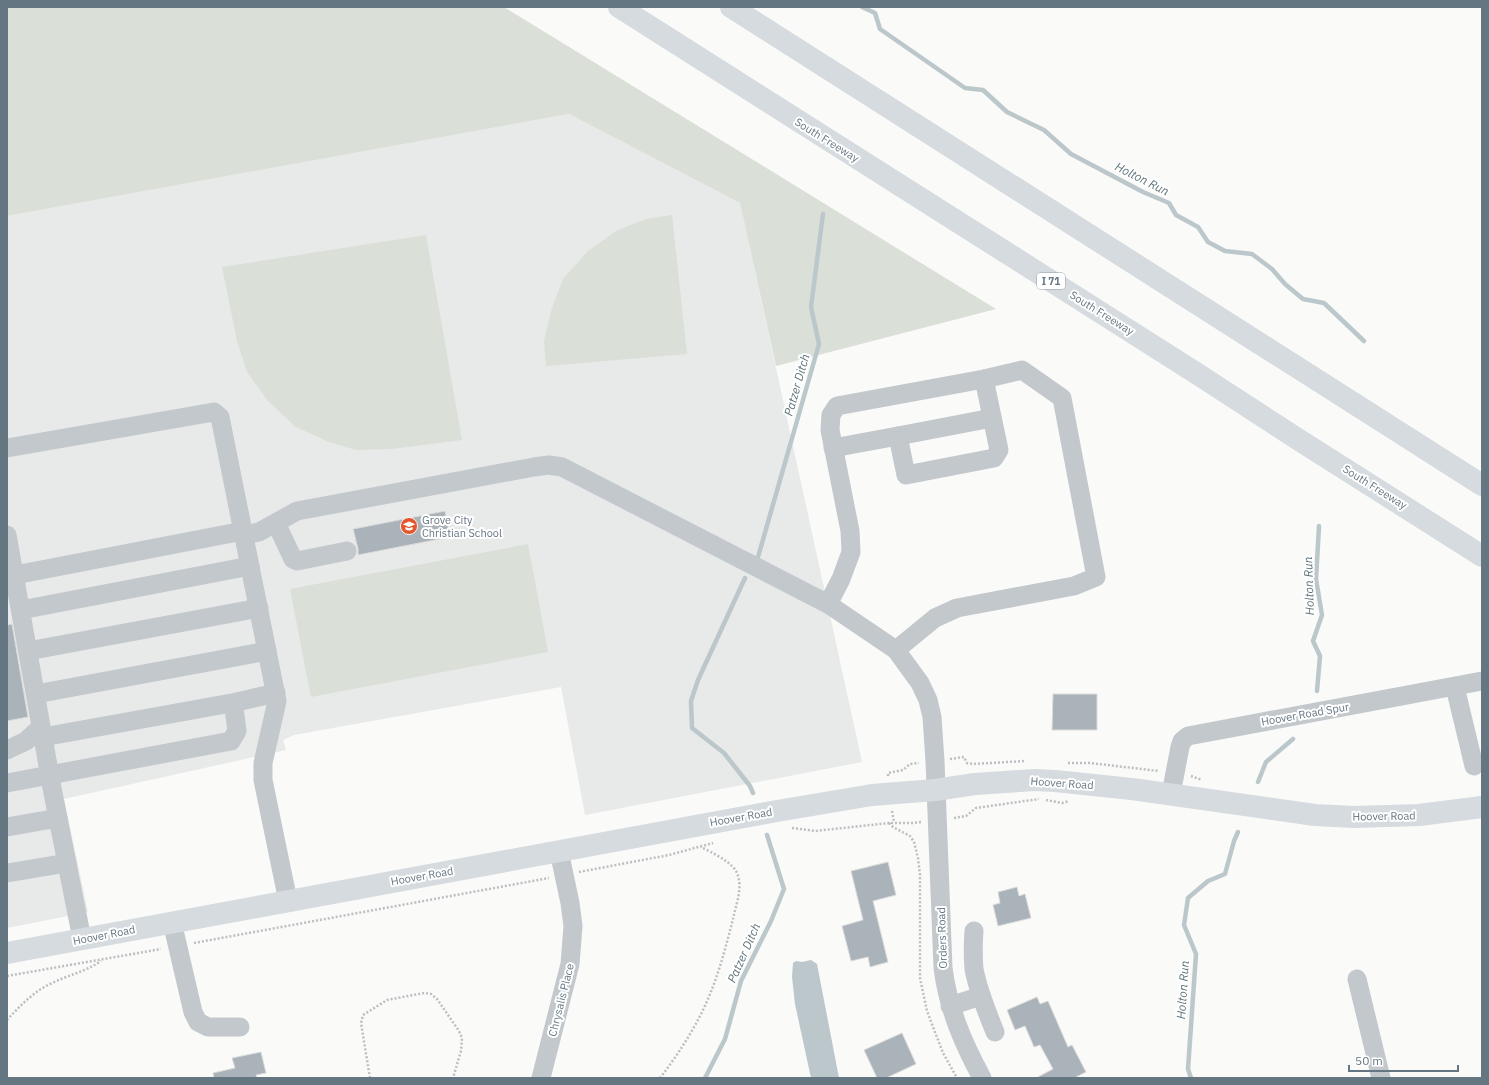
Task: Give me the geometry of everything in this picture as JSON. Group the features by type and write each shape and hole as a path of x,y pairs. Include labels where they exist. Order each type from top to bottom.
{"main road":[{"name":"South Freeway","path":"619,7 1482,556"},
{"path":"731,7 1482,485"},
{"name":"Hoover Road","path":"7,953 777,811 872,795 935,790 975,784 1035,780 1055,781 1171,794 1315,814 1354,817 1419,816 1482,807"}],"street":[{"path":"12,578 244,533 259,532 297,512 549,465 562,467 828,604 896,650 935,618 957,608 1074,586 1096,577 1062,398 1022,370 984,379 836,406 831,415 830,430 850,531 851,552 841,578 828,604"},
{"path":"898,436 906,475 994,458 999,450 984,379"},
{"path":"7,448 214,412 220,417 276,693 277,701 275,713 263,763 263,780 288,900"},
{"path":"833,448 992,418"},
{"path":"276,523 293,560 297,561 347,551"},
{"path":"7,536 17,613 28,651 50,776 82,939"},
{"path":"17,613 250,566"},
{"path":"28,651 259,608"},
{"name":"Orders Road","path":"896,650 920,684 928,700 932,724 943,968 950,1006 972,1059 982,1078"},
{"path":"36,694 267,651"},
{"name":"Hoover Road Spur","path":"1171,794 1182,741 1188,736 1482,681"},
{"path":"1455,687 1474,766"},
{"path":"7,750 42,732 237,702 276,693"},
{"path":"7,783 50,776 231,740 237,731 234,708 237,702"},
{"path":"7,827 58,818"},
{"name":"Chrysalis Place","path":"541,1078 570,964 573,926 570,903 559,850"},
{"path":"7,873 67,863"},
{"path":"172,922 193,1012 198,1022 208,1027 240,1027"},
{"path":"974,931 974,969 981,996 995,1032"},
{"path":"1357,979 1381,1078"},
{"path":"950,1006 981,996"}],"path":[{"path":"789,827 816,831 889,823 913,823 966,816 976,808 1040,799 1062,803 1074,800"},
{"path":"889,823 910,836 914,842 920,875 920,978 927,1011 943,1053 957,1078"},
{"path":"7,976 564,875 669,855 718,841"},
{"path":"660,1078 670,1065 698,1020 712,990 726,944 738,896 739,881 735,870 716,856 700,847"},
{"path":"7,1020 20,1005 49,984 90,969 103,959"},
{"path":"370,1078 361,1023 363,1015 387,1000 424,993 431,994 437,999 459,1031 462,1038 461,1051 453,1078"}],"shaded area":[{"path":"7,7 504,7 996,309 776,366 740,203 569,114 7,216"},
{"name":"Grove City Christian School","path":"569,114 740,203 862,762 585,815 561,687 294,735 283,740 286,750 64,799 88,912 7,928 7,216"},
{"path":"672,215 687,354 546,366 544,341 551,311 563,279 588,251 616,231 646,219"},
{"path":"426,235 462,440 391,449 356,450 329,442 296,427 268,401 247,372 237,341 222,267"},
{"path":"528,544 548,652 311,697 290,589"},
{"path":"811,960 817,964 839,1078 811,1078 795,1004 792,977 793,963 796,961 802,962"}],"building":[{"path":"445,511 450,537 358,555 353,529"},
{"path":"12,624 28,717 7,721 7,625"},
{"path":"1053,694 1097,694 1097,730 1052,730"},
{"path":"888,862 896,895 873,901 888,962 870,967 868,957 851,961 842,926 863,920 851,871"},
{"path":"1017,887 1019,896 1025,894 1031,918 998,926 993,905 1000,903 998,892"},
{"path":"1037,997 1040,1004 1048,1001 1068,1047 1072,1045 1086,1072 1074,1078 1036,1078 1053,1069 1040,1045 1034,1047 1025,1026 1015,1030 1007,1010"},
{"path":"902,1033 916,1064 886,1078 877,1078 864,1050"},
{"path":"261,1052 266,1073 256,1075 257,1078 214,1078 213,1073 235,1068 232,1058"}],"waterway":[{"name":"Holton Run","path":"862,7 875,13 880,29 965,88 983,90 1007,112 1044,130 1071,154 1143,192 1169,203 1176,215 1198,227 1208,242 1225,251 1252,254 1272,269 1285,284 1303,299 1324,303 1364,341"},
{"name":"Patzer Ditch","path":"758,557 819,344 811,307 823,214"},
{"name":"Holton Run","path":"1317,691 1320,656 1313,641 1322,615 1316,579 1319,526"},
{"name":"Patzer Ditch","path":"745,578 698,680 691,701 692,728 724,753 750,786 753,793"},
{"name":"Holton Run","path":"1258,782 1266,762 1293,739"},
{"name":"Holton Run","path":"1191,1078 1188,1069 1196,954 1184,925 1188,898 1208,881 1225,874 1238,832"},
{"name":"Patzer Ditch","path":"705,1078 725,1039 741,981 771,921 784,889 767,835"}],"place":[{"name":"Grove City Christian School","path":"409,526"}]}
